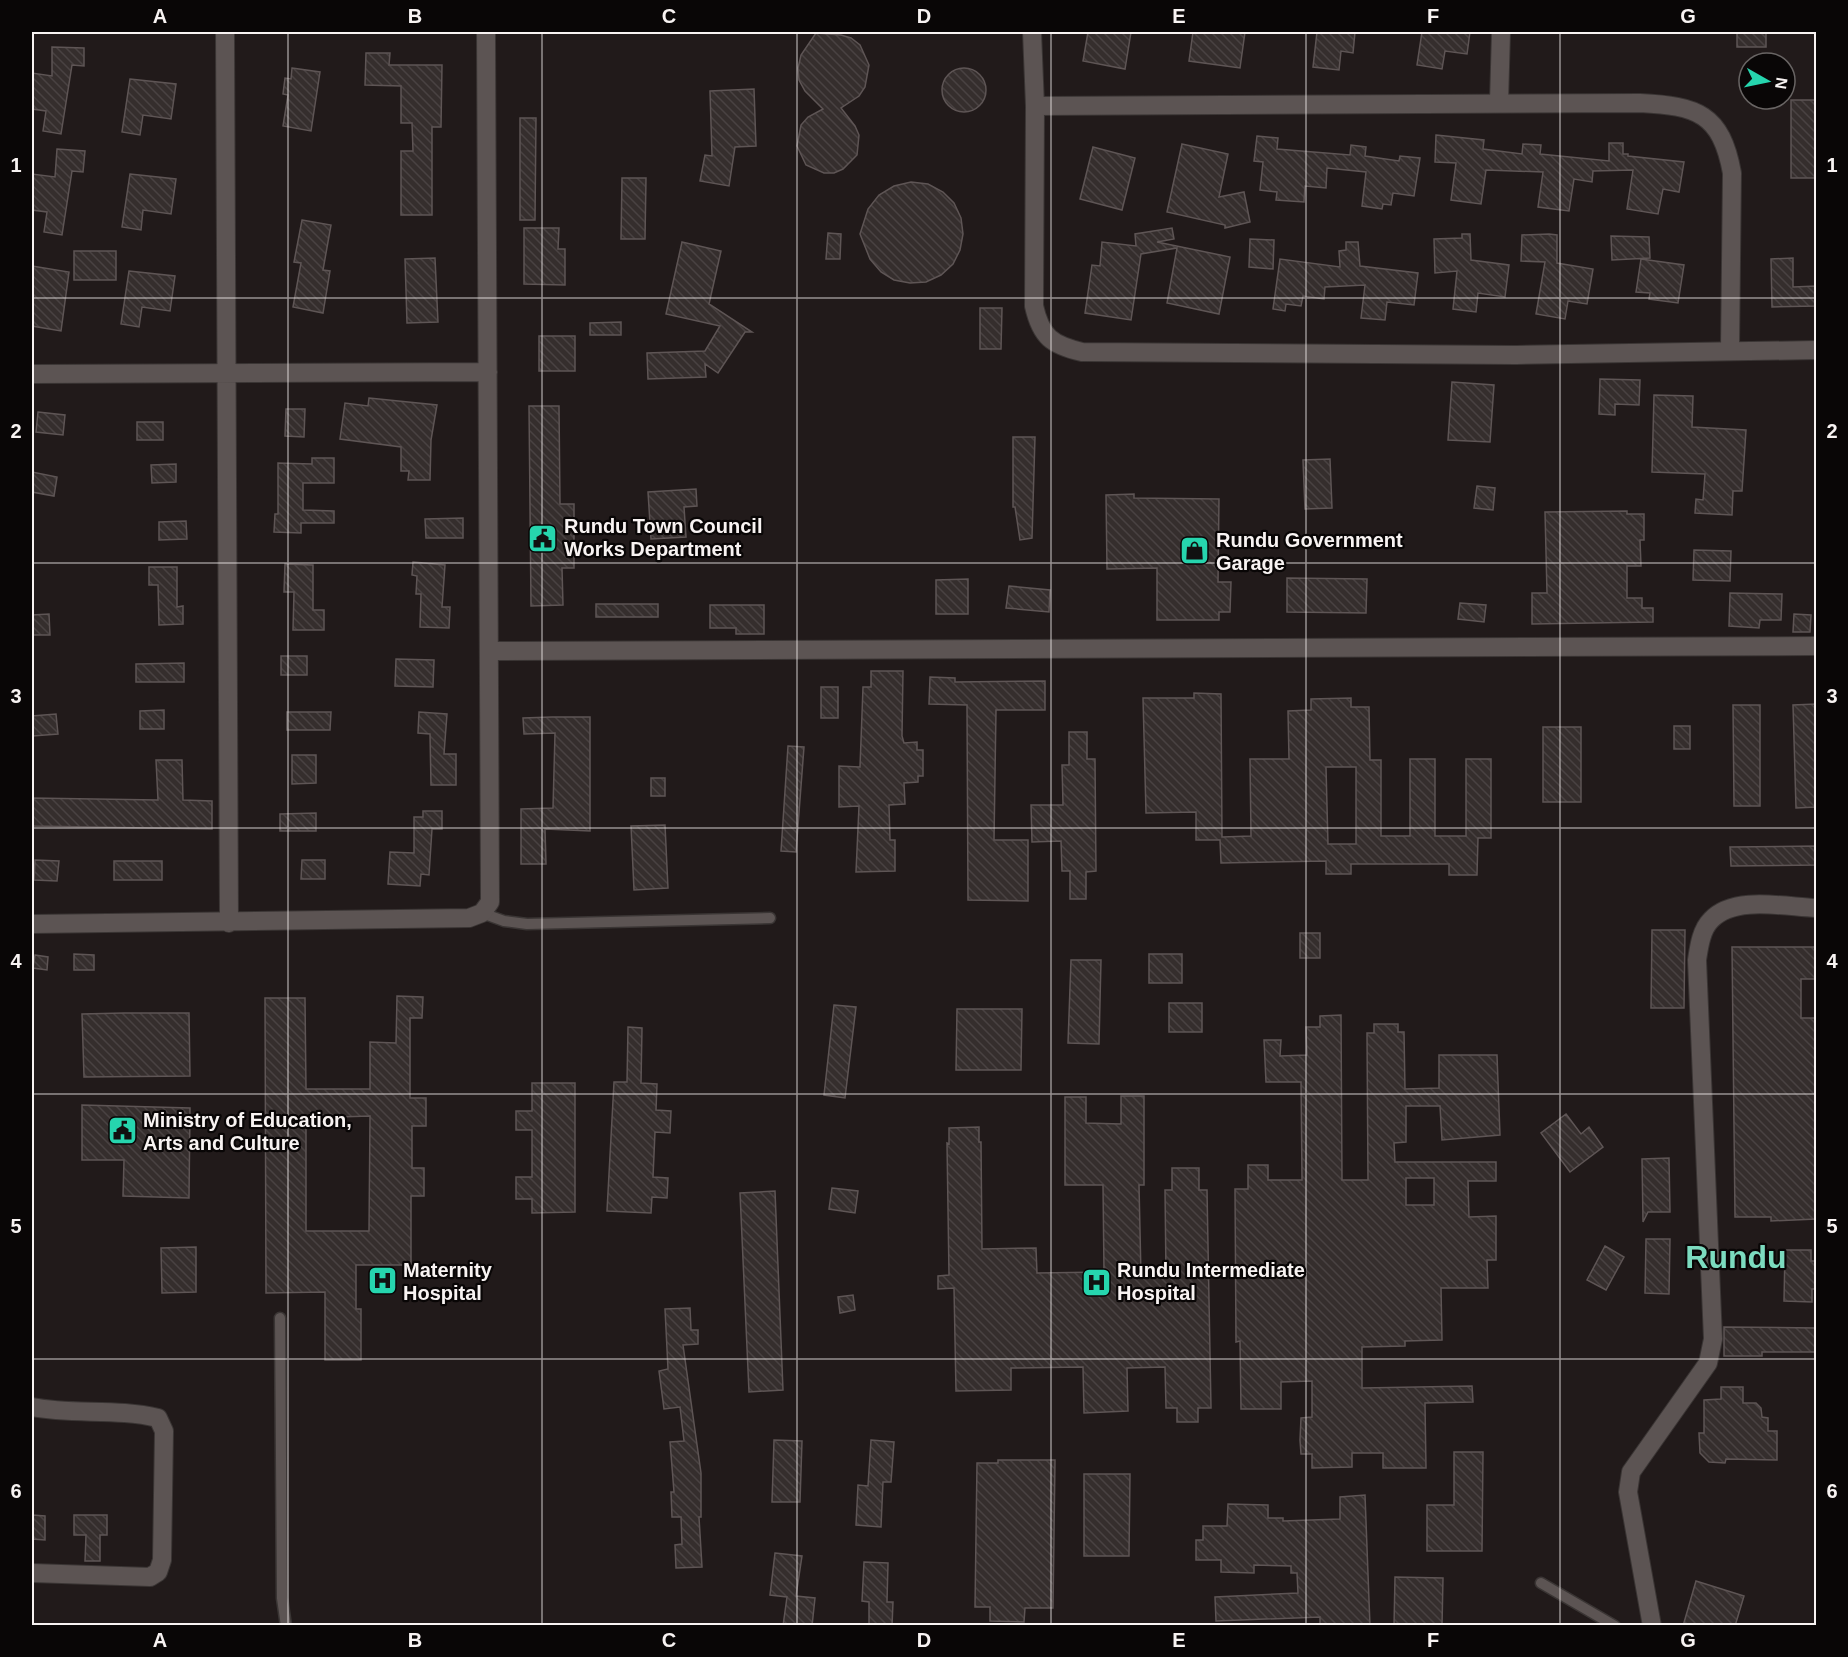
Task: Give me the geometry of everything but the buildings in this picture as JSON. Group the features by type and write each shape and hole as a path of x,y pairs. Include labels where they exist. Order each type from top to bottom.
{"street":[{"path":"225,32 229,923"},
{"path":"32,924 458,919 482,913 490,902 486,32"},
{"path":"1032,32 1035,106 1034,306 1038,323 1047,338 1061,347 1082,352 1516,356 1816,350"},
{"path":"1499,102 1501,32"},
{"path":"1035,106 1499,102 1673,105 1697,112 1716,127 1727,146 1732,173 1730,350"},
{"path":"32,374 488,372"},
{"path":"490,651 1816,646"},
{"path":"1652,1626 1628,1492 1631,1472 1708,1363 1713,1339 1697,960 1701,939 1710,921 1726,909 1745,905 1816,908"},
{"path":"32,1407 80,1412 141,1414 158,1418 164,1431 162,1560 158,1572 150,1577 32,1574"}],"lane":[{"path":"482,913 504,921 527,924 770,918"},
{"path":"280,1318 282,1598 286,1626"},
{"path":"1541,1583 1615,1626"}],"place":[{"name":"Rundu Town Council Works Department","path":"543,538"},
{"name":"Rundu Government Garage","path":"1195,551"},
{"name":"Ministry of Education, Arts and Culture","path":"122,1131"},
{"name":"Maternity Hospital","path":"382,1281"},
{"name":"Rundu Intermediate Hospital","path":"1096,1282"}],"district":[{"name":"Rundu","path":"1736,1257"}]}
